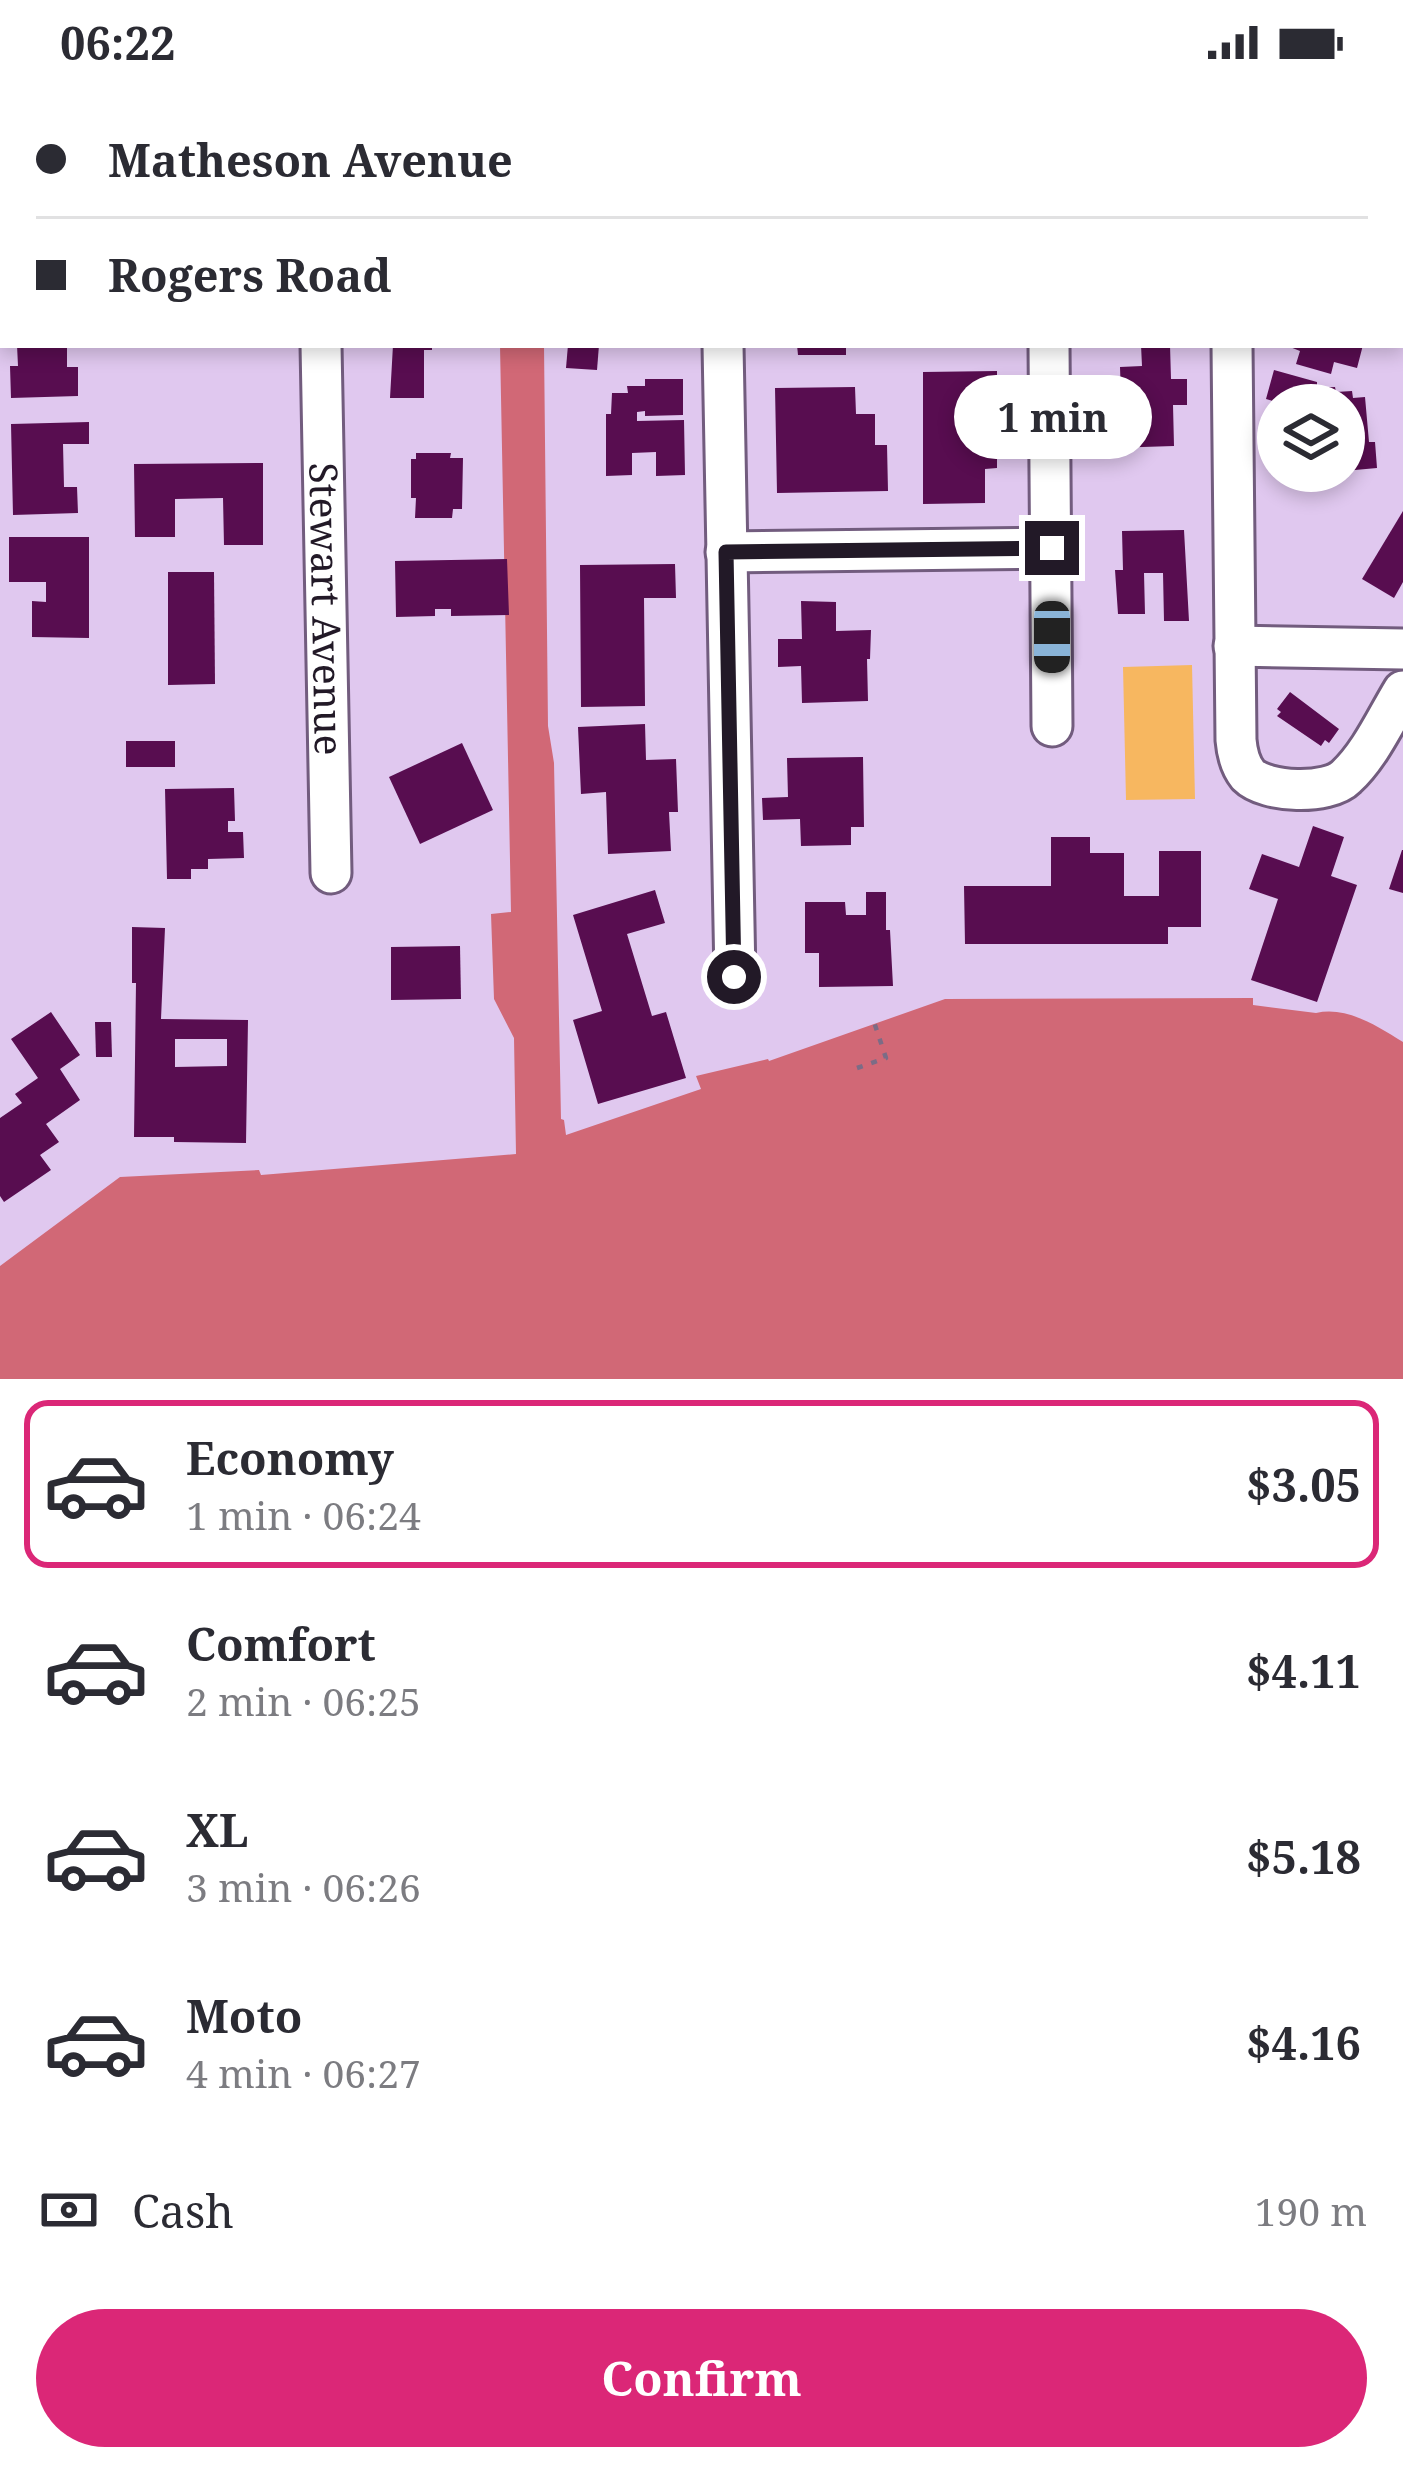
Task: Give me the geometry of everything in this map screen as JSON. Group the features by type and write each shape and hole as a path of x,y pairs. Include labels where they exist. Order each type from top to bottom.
{"street":[{"name":"Stewart Avenue","path":"321,348 332,873"},
{"path":"723,348 734,977"},
{"path":"1049,348 1052,726"},
{"path":"1232,348 1237,752 1248,775 1259,783 1290,789 1340,783 1368,749 1403,691"},
{"path":"726,552 1052,548"},
{"path":"1234,646 1403,649"}],"path":[{"path":"857,1068 886,1058 874,1022"}],"shaded area":[{"path":"500,348 544,348 548,726 554,763 561,1119 566,1135 701,1089 696,1076 769,1061 945,999 1253,998 1253,1005 1350,1015 1403,1042 1403,1379 0,1379 0,1266 120,1177 259,1170 261,1175 516,1154 514,1038 494,999 491,914 511,912"},
{"path":"1192,665 1195,799 1126,800 1123,667"}],"building":[{"path":"17,348 67,348 67,367 78,367 78,396 11,398 10,366 18,366"},
{"path":"393,348 432,348 424,350 424,398 390,398"},
{"path":"568,348 599,348 597,370 566,368"},
{"path":"797,348 846,348 846,355 798,355"},
{"path":"1141,348 1170,348 1171,379 1187,379 1187,405 1173,405 1174,446 1111,448 1109,398 1121,397 1120,367 1142,366"},
{"path":"1292,348 1362,348 1357,368 1334,362 1331,374 1296,364 1300,351"},
{"path":"1274,370 1317,382 1317,384 1270,384"},
{"path":"997,371 997,468 985,469 985,503 923,504 923,372"},
{"path":"645,379 683,379 683,415 637,412 637,421 684,420 685,475 656,476 656,452 632,453 632,475 606,476 606,414 611,414 612,393 628,393 627,386 645,386"},
{"path":"855,387 856,414 875,414 875,445 887,445 888,491 777,493 775,388"},
{"path":"1365,397 1369,442 1375,442 1377,468 1365,469"},
{"path":"89,422 89,444 63,444 64,487 77,487 78,513 13,515 11,424"},
{"path":"416,453 451,453 450,458 463,458 462,509 453,509 452,518 415,518 411,459 416,459"},
{"path":"263,463 263,545 224,545 223,498 175,499 175,537 135,537 134,464"},
{"path":"1403,511 1403,582 1394,598 1362,579"},
{"path":"1184,530 1189,621 1164,621 1163,573 1144,573 1145,614 1118,614 1115,570 1123,570 1122,531"},
{"path":"9,537 89,537 89,638 32,637 32,601 46,602 46,582 9,582"},
{"path":"507,559 509,615 451,616 451,609 435,609 435,616 396,617 395,561"},
{"path":"675,564 676,598 644,598 645,706 581,707 580,565"},
{"path":"168,572 214,572 215,684 168,685"},
{"path":"801,601 836,602 836,631 871,630 868,701 802,703 801,666 778,667 778,639 802,639"},
{"path":"1290,692 1339,729 1329,743 1325,740 1321,746 1277,716"},
{"path":"645,724 646,760 676,759 678,812 669,812 671,851 608,854 606,792 581,794 578,727"},
{"path":"126,741 175,741 175,767 126,767"},
{"path":"462,743 493,810 420,844 389,777"},
{"path":"863,757 864,827 851,827 851,845 801,846 800,819 763,820 762,798 788,797 787,758"},
{"path":"234,788 235,821 228,821 228,832 243,832 244,858 208,859 208,869 191,869 191,879 167,879 165,789"},
{"path":"1313,826 1344,837 1331,876 1357,885 1317,1002 1251,980 1278,899 1249,889 1262,854 1299,867"},
{"path":"1051,837 1090,837 1090,853 1124,853 1124,896 1159,896 1159,851 1201,851 1201,927 1168,927 1168,944 965,944 964,886 1051,886"},
{"path":"1403,850 1403,893 1389,889"},
{"path":"655,890 665,923 627,934 652,1016 666,1012 686,1078 598,1104 573,1020 602,1011 573,915"},
{"path":"866,892 886,892 893,986 819,987 819,953 805,953 805,902 845,902 846,915 866,915"},
{"path":"132,927 165,928 161,1019 248,1020 246,1143 134,1137 136,983 132,983","holes":["175,1039 227,1039 227,1066 175,1067"]},
{"path":"460,946 461,999 391,1000 391,947"},
{"path":"51,1012 80,1055 60,1069 80,1100 46,1124 59,1142 40,1155 51,1170 4,1202 0,1196 0,1118 22,1103 15,1094 38,1078 11,1039"},
{"path":"95,1022 111,1022 112,1057 96,1057"}],"route":[{"path":"734,977 726,552 1052,548"}]}
